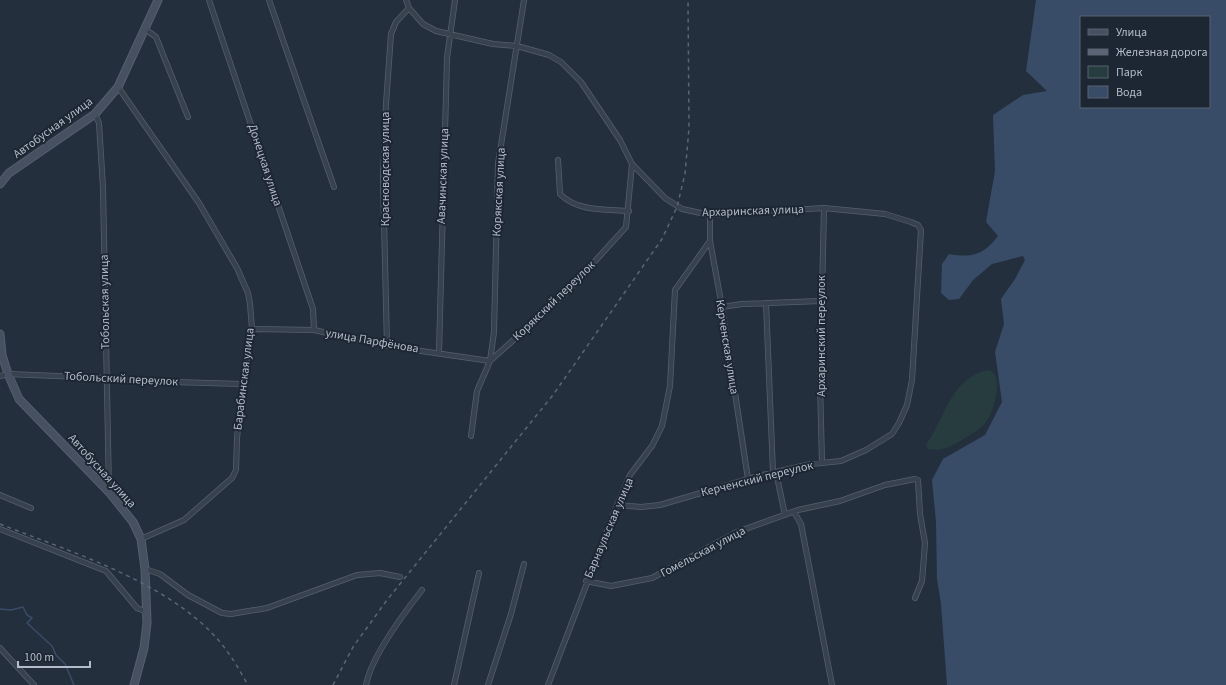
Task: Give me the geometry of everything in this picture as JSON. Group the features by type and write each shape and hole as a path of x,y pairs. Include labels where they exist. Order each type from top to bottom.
{"street":[{"name":"Автобусная улица","path":"0,184 9,173 95,114 118,87 158,0"},
{"name":"Донецкая улица","path":"209,0 313,309 314,330"},
{"path":"269,0 334,187"},
{"path":"406,0 409,8"},
{"name":"Авачинская улица","path":"439,352 446,72 449,34 455,0"},
{"name":"Корякская улица","path":"490,361 494,332 498,164 524,0"},
{"name":"Архаринская улица","path":"409,8 423,24 436,31 493,44 517,46 550,55 571,70 581,82 620,140 632,164 671,204 688,211 710,215 824,208 885,214 918,225 922,232 912,380 907,405 892,434"},
{"name":"Красноводская улица","path":"387,346 383,178 387,88 391,34 396,22 409,8"},
{"path":"145,29 156,37 188,117"},
{"name":"Барабинская улица","path":"118,87 199,203 237,268 250,304 252,329 243,384 237,438 236,470 232,478 184,520 141,539"},
{"name":"Тобольская улица","path":"95,114 100,123 103,188 108,492"},
{"path":"558,160 560,194 569,202 586,208 629,211"},
{"name":"Корякский переулок","path":"471,436 477,391 490,361 538,319 591,268 626,227 629,211 632,164"},
{"name":"Архаринский переулок","path":"822,463 820,301 824,208"},
{"name":"Керченская улица","path":"710,215 710,242 722,307 748,479"},
{"name":"Барнаульская улица","path":"548,685 586,581 630,475 652,446 662,426 670,386 675,290 710,242"},
{"path":"722,307 766,303 820,301"},
{"path":"766,303 775,472 785,515"},
{"name":"улица Парфёнова","path":"252,329 314,330 387,346 439,352 490,361"},
{"name":"Автобусная улица","path":"0,334 4,375 19,399 108,492 133,522 141,539 145,569 147,612 144,648 134,685"},
{"name":"Тобольский переулок","path":"4,375 106,378 137,382 243,384"},
{"name":"Керченский переулок","path":"617,505 660,505 775,472 841,461 892,434"},
{"name":"Гомельская улица","path":"586,581 611,586 652,578 737,532 794,512 834,502 885,485 909,479 918,480 920,514 925,543 922,582 915,598"},
{"path":"0,495 31,508"},
{"path":"794,512 801,524 832,685"},
{"path":"0,529 106,571 137,608 147,612"},
{"path":"488,685 505,636 524,564"},
{"path":"145,569 160,574 188,595 222,613 231,614 267,608 357,575 380,573 400,577"},
{"path":"454,685 480,573"},
{"path":"366,685 373,664 406,610 422,590"},
{"path":"0,648 34,685"}],"green space":[{"path":"990,370 996,376 997,386 996,398 987,421 978,430 952,446 938,450 928,449 926,445 958,389 967,380 977,374"}],"water":[{"path":"1036,0 1226,0 1226,685 947,685 941,604 937,579 936,522 932,480 943,459 985,435 1002,402 995,352 1004,324 1001,299 1015,279 1025,260 1023,256 992,264 973,280 959,299 949,300 941,293 942,264 949,254 964,256 976,254 982,251 998,236 986,222 995,171 993,115 1023,95 1047,91 1026,71"}],"waterway":[{"path":"0,609 11,610 23,607 27,615 32,618 27,623 52,646 56,655 65,664 74,685"}],"railway":[{"path":"333,685 353,647 387,600 553,395 662,239 677,207 685,174 689,128 688,0"},
{"path":"0,524 125,574 184,609 209,630 237,665 248,685"}]}
